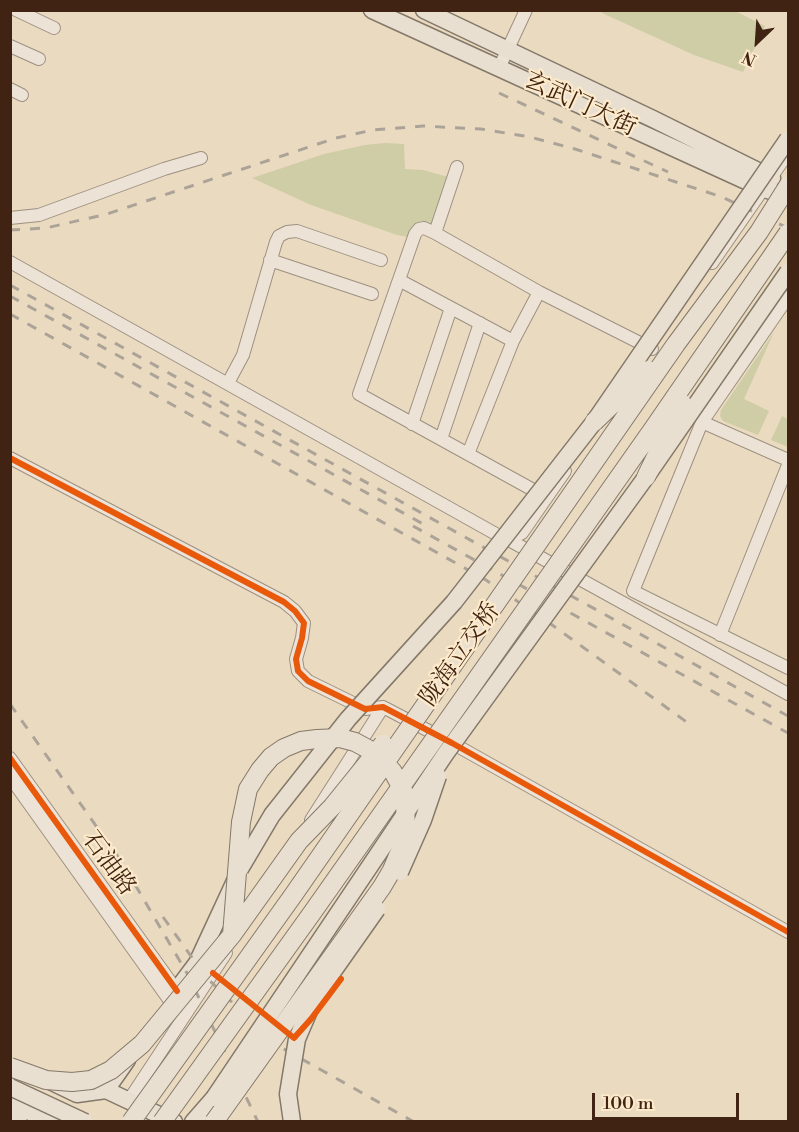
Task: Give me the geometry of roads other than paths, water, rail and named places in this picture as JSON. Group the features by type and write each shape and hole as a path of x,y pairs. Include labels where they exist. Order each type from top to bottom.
{"highway":[{"name":"陇海立交桥","path":"131,1122 287,904 676,344 759,232 778,185"},
{"name":"陇海立交桥","path":"162,1122 319,904 789,233"},
{"path":"594,422 676,344"},
{"path":"646,477 708,350"},
{"path":"10,1067 46,1080 72,1082 91,1080 111,1070 142,1044 232,934 299,842 332,807 484,622"},
{"path":"214,1122 382,887 396,861 406,831 405,802 399,781 379,756 355,742 340,738 301,741 284,748 271,757 248,789 242,822 232,934"}],"main road":[{"name":"玄武门大街","path":"372,10 499,68 778,185"},
{"name":"玄武门大街","path":"424,10 778,185 789,196"},
{"path":"106,1090 197,963 240,869 272,815 348,718 454,602 594,422 789,139"},
{"path":"193,1122 214,1098 446,753 646,477 789,272"},
{"path":"292,1122 288,1094 297,1039 315,997 397,879 423,820 446,753"},
{"path":"10,1062 77,1094 106,1090 174,1122"},
{"path":"10,1087 85,1122"},
{"path":"60,1122 60,1115 77,1094"},
{"path":"10,1102 51,1122"},
{"path":"10,1118 19,1122"}],"street":[{"path":"16,10 54,28"},
{"path":"499,68 526,10"},
{"path":"10,46 39,59"},
{"path":"10,89 22,95"},
{"path":"509,540 522,533 652,349 778,185 789,153"},
{"path":"10,218 39,215 164,169 201,158"},
{"path":"435,233 457,167"},
{"path":"547,497 359,394 415,234 419,229 424,228 435,233 539,292 652,349"},
{"path":"228,383 243,355 279,236 297,231 381,260"},
{"path":"270,260 372,294"},
{"path":"10,262 503,538 789,694"},
{"path":"573,575 789,277"},
{"path":"399,280 513,341"},
{"path":"468,454 513,341 539,292"},
{"path":"789,297 702,422 633,591 789,668"},
{"path":"412,424 451,308"},
{"path":"441,439 480,323"},
{"path":"702,422 789,460"},
{"path":"10,458 284,602 304,623 303,638 296,659 298,671 308,681 365,709 383,707 452,743 789,932"},
{"path":"720,635 789,465"},
{"path":"129,1100 213,974 383,707"},
{"name":"石油路","path":"10,758 173,996"},
{"name":"石油路","path":"10,777 173,996"}],"railway":[{"path":"499,93 668,172"},
{"path":"10,230 46,228 107,214 336,138 373,130 423,126 481,129 530,137 575,149 722,197 788,228"},
{"path":"10,285 788,716"},
{"path":"10,296 425,525"},
{"path":"10,314 486,580 688,723"},
{"path":"413,526 788,733"},
{"path":"10,704 123,864 188,975 258,1122"},
{"path":"163,917 206,977 275,1044 414,1122"}]}
